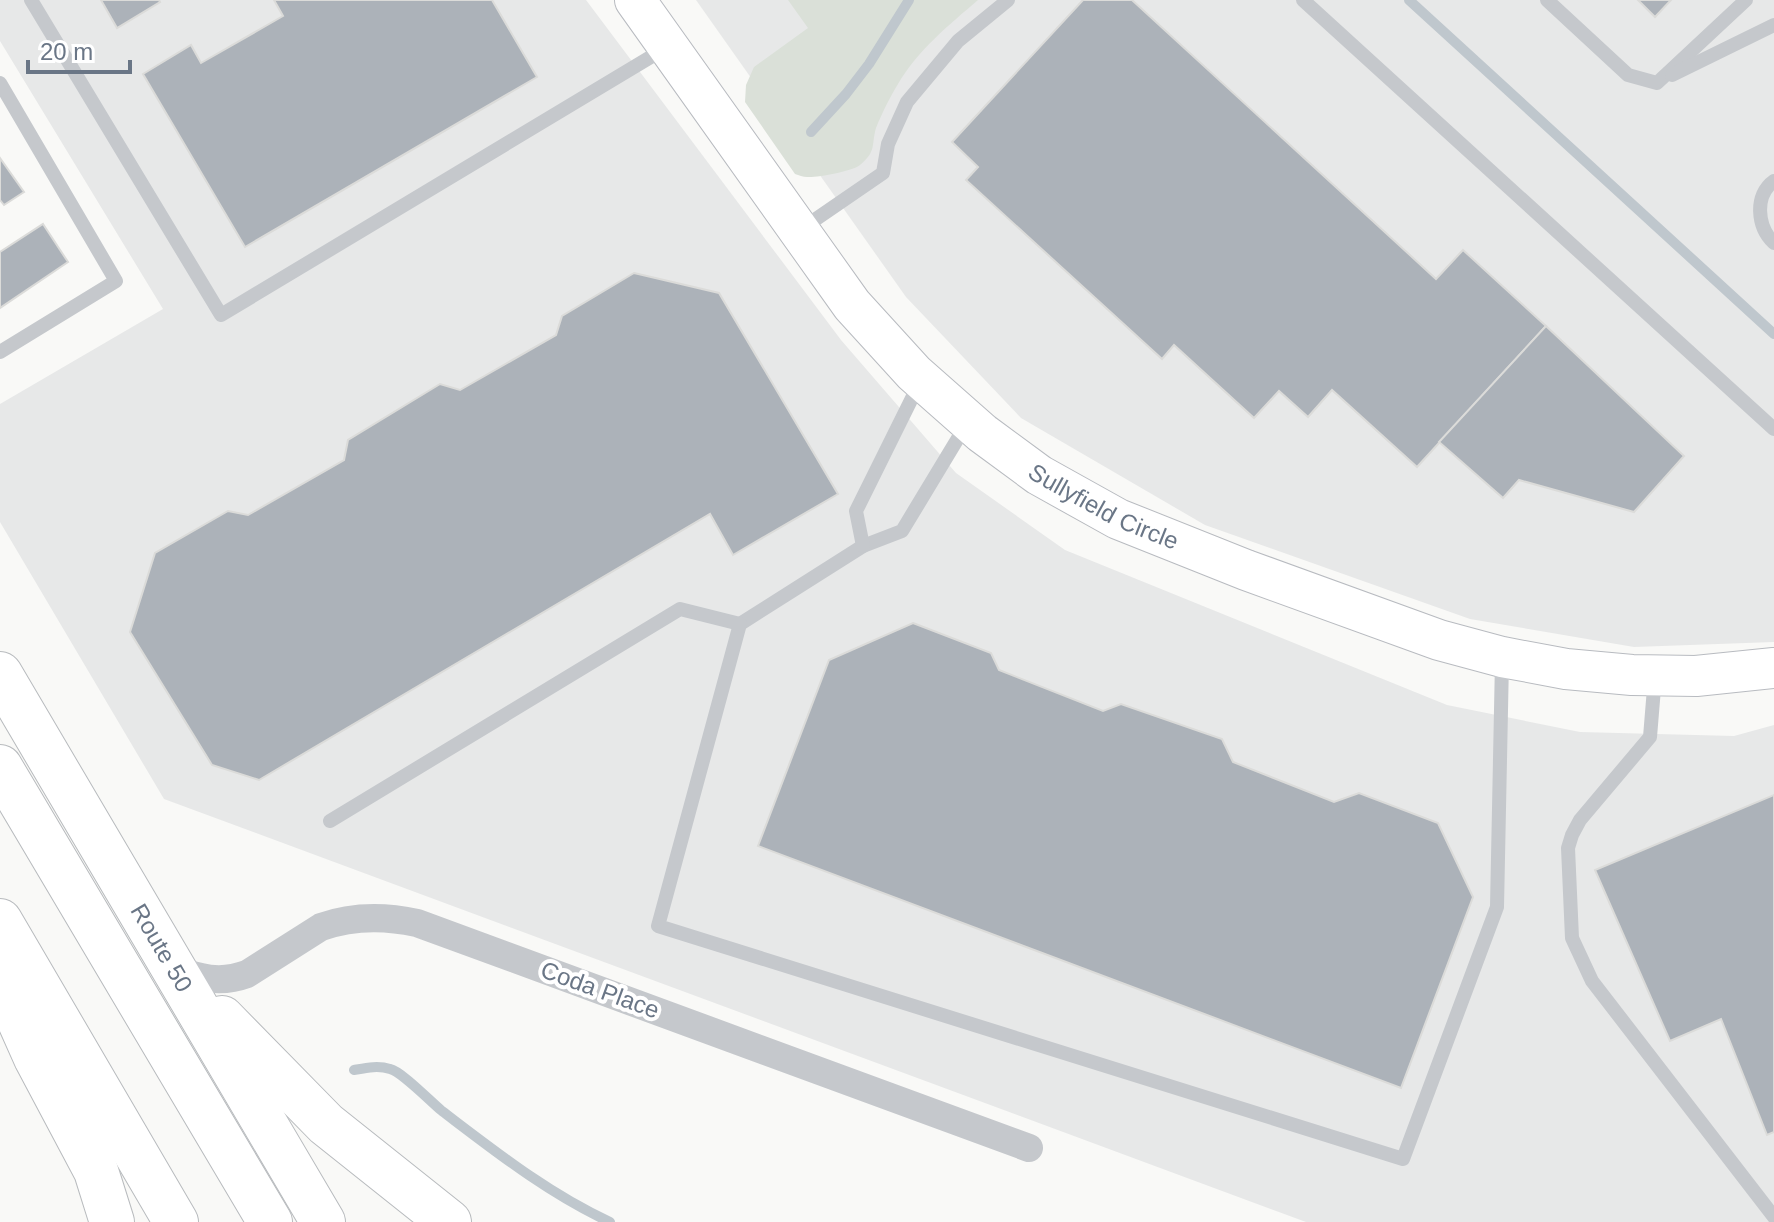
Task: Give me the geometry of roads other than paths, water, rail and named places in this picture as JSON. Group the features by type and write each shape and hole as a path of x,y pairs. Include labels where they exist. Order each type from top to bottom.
{"highway":[{"name":"Route 50","path":"0,674 323,1222"},
{"path":"0,767 270,1222"},
{"path":"0,921 176,1222"},
{"path":"174,969 326,1124 449,1222"},
{"path":"0,977 36,1058 96,1171 112,1222"}],"street":[{"name":"Sullyfield Circle","path":"635,0 852,305 921,380 968,421 1039,475 1118,519 1246,570 1439,640 1502,657 1566,669 1655,676 1696,676 1774,668"},
{"name":"Coda Place","path":"174,969 216,981 235,979 321,927 335,922 392,918 417,923 1029,1148"}],"lane":[{"path":"31,0 221,315 668,47"},
{"path":"799,230 883,173 888,144 907,102 958,41 1008,0"},
{"path":"1303,0 1774,429"},
{"path":"1547,0 1628,75 1657,83 1774,25"},
{"path":"1657,83 1746,0"},
{"path":"0,83 116,281 0,352"},
{"path":"1774,181 1766,187 1760,204 1762,222 1774,243"},
{"path":"863,546 856,511 921,380"},
{"path":"968,421 902,531 863,546 740,624 658,926 1403,1159 1497,907 1502,657"},
{"path":"330,821 680,609 740,624"},
{"path":"1655,676 1650,737 1580,820 1572,835 1568,848 1572,938 1592,981 1774,1217"}],"waterway":[{"path":"811,132 869,64 909,0"},
{"path":"1409,0 1774,334"},
{"path":"354,1070 376,1067 395,1071 442,1111 523,1171 566,1199 610,1222"}]}
